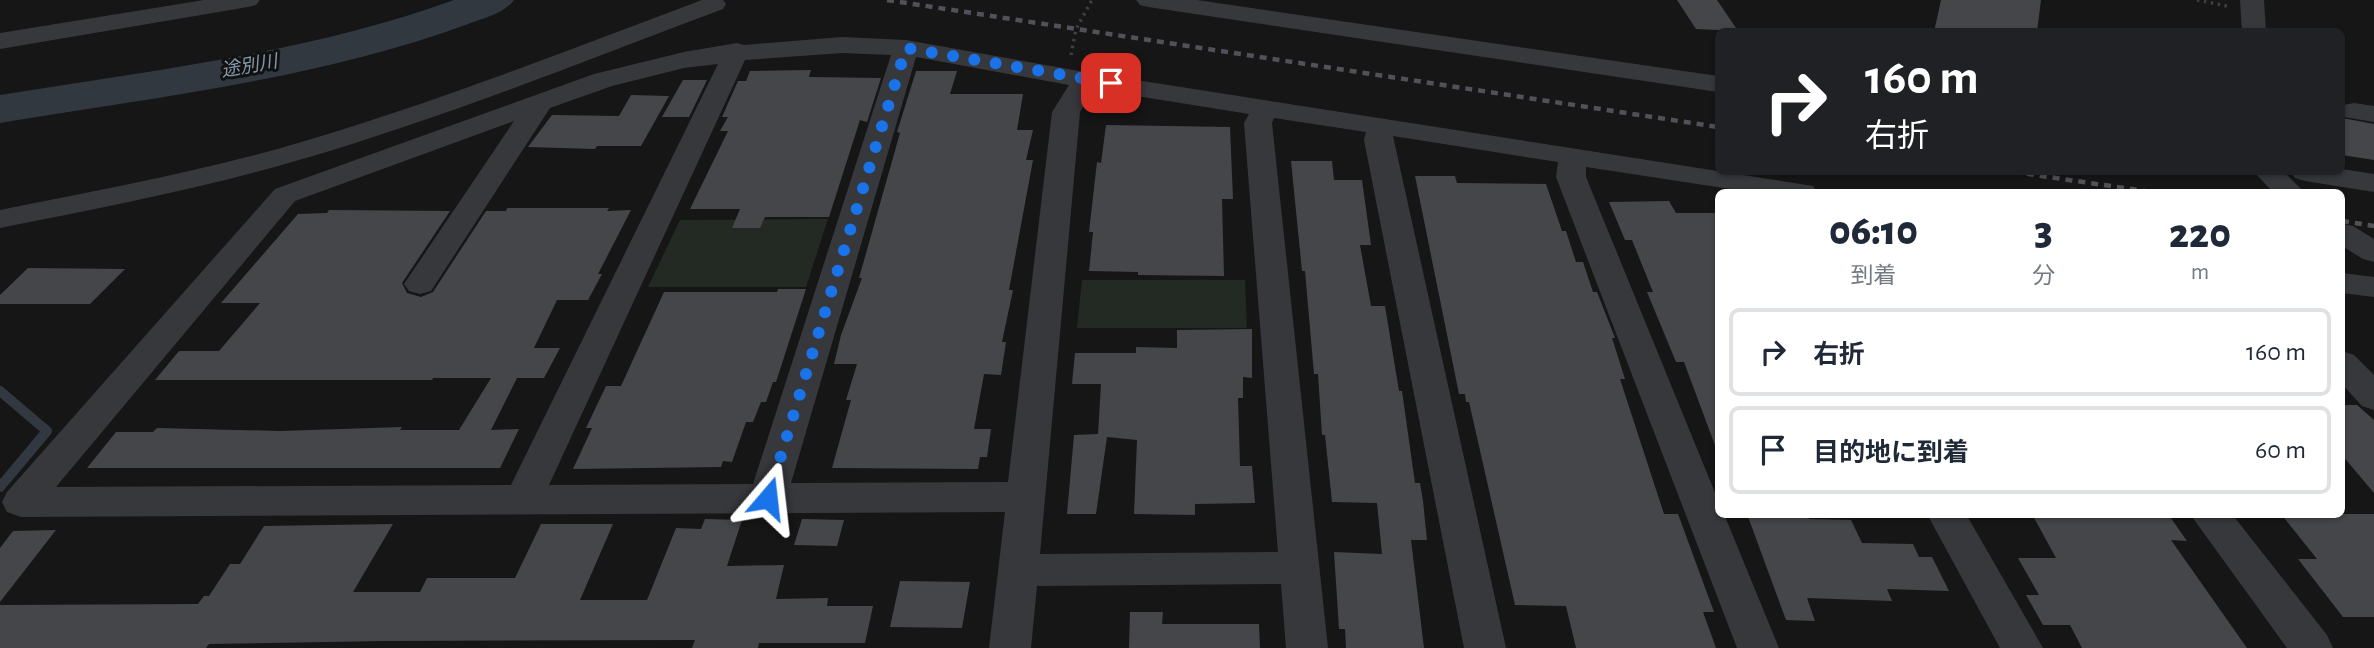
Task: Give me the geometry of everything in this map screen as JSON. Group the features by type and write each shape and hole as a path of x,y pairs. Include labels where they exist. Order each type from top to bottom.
{"street":[{"path":"0,41 248,0"},
{"path":"1148,0 1715,84"},
{"path":"2252,0 2253,28"},
{"path":"0,219 190,180 289,155 449,102 714,4"},
{"path":"1024,497 21,502 285,195 603,80 684,60 737,51 842,45 906,48 1760,189"},
{"path":"768,498 906,48"},
{"path":"523,499 737,51"},
{"path":"1010,648 1066,112 1076,78"},
{"path":"289,155 344,146 508,101 573,91"},
{"path":"419,284 540,103"},
{"path":"1266,107 1258,123 1307,648"},
{"path":"1381,126 1378,140 1485,648"},
{"path":"1573,156 1571,177 1758,648"},
{"path":"2271,175 2286,189"},
{"path":"2324,175 2374,183"},
{"path":"2345,235 2374,252"},
{"path":"2345,283 2374,287"},
{"path":"2345,366 2374,397"},
{"path":"1948,518 2022,648"},
{"path":"2212,518 2312,648"},
{"path":"1036,570 1300,568"}],"path":[{"path":"1076,78 1076,29 1093,0"}],"shaded area":[{"path":"828,219 806,287 648,287 680,220"},
{"path":"1082,280 1245,280 1247,328 1077,328"}],"building":[{"path":"1677,0 1717,0 1736,28 1715,30 1696,29"},
{"path":"1941,0 2041,0 2038,28 1935,28"},
{"path":"811,70 809,77 881,78 867,122 860,120 829,217 765,217 760,228 732,228 740,209 690,209 728,131 720,131 728,117 722,117 738,81 746,81 750,71"},
{"path":"916,71 957,71 950,94 1023,94 1017,130 1033,130 1026,160 1033,160 1009,290 1013,290 1002,342 1006,342 1001,375 984,374 974,429 991,429 987,457 980,457 978,469 832,468 851,400 846,400 857,364 834,364 841,335 862,278 859,278 900,133 897,132"},
{"path":"683,80 707,80 689,117 662,117"},
{"path":"631,95 669,96 641,146 597,146 595,149 528,147 552,115 619,116"},
{"path":"2345,119 2374,124 2374,160 2345,155"},
{"path":"1106,125 1230,127 1233,199 1222,199 1224,276 1138,275 1138,272 1089,271 1093,232 1089,232 1097,162 1101,163"},
{"path":"1291,161 1332,161 1334,180 1362,180 1371,245 1360,245 1371,306 1385,306 1399,391 1402,391 1415,483 1420,483 1423,501 1427,540 1411,540 1424,648 1346,648 1345,629 1339,629 1334,552 1382,554 1377,503 1332,502 1325,435 1322,435 1318,374 1314,374 1305,271 1302,271"},
{"path":"1415,176 1455,176 1457,183 1546,184 1562,231 1566,231 1576,262 1583,262 1593,292 1597,292 1615,338 1612,338 1625,379 1620,379 1664,514 1678,514 1714,612 1703,612 1716,648 1576,648 1566,606 1515,605 1469,402 1466,402 1465,394 1459,394"},
{"path":"1669,201 1676,213 1715,213 1715,445 1684,362 1676,362 1647,292 1653,292 1632,240 1625,240 1609,202"},
{"path":"507,208 631,210 598,274 602,274 588,300 557,300 534,348 560,348 544,378 517,378 491,430 519,429 500,468 87,468 116,432 153,432 157,428 280,431 402,427 400,430 459,430 491,378 155,380 179,351 219,351 260,303 221,303 298,214 327,213 329,210 450,211 402,283 407,293 421,297 433,292 486,211 506,211"},
{"path":"28,268 125,269 90,304 0,304 0,295"},
{"path":"778,289 806,289 776,382 773,382 766,402 761,402 753,422 746,422 732,462 723,461 721,467 573,469 592,428 586,428 606,386 621,386 664,292 777,292"},
{"path":"1252,329 1252,378 1243,377 1243,398 1238,398 1240,466 1252,466 1255,503 1195,504 1195,515 1134,514 1137,440 1107,437 1096,514 1067,514 1074,435 1098,434 1101,384 1072,384 1075,353 1136,353 1136,347 1177,348 1177,330"},
{"path":"2345,405 2357,405 2374,420 2374,493 2345,459"},
{"path":"2345,514 2374,514 2374,617 2343,617 2298,559 2317,559 2284,518 2345,518"},
{"path":"1748,518 1851,520 1862,543 1913,544 1919,557 1932,557 1949,591 1887,589 1892,601 1807,598 1815,621 1786,620"},
{"path":"2034,518 2171,518 2187,541 2171,540 2247,648 2082,648 2070,625 2043,625 2026,595 2039,595 2018,558 2056,558"},
{"path":"705,519 742,520 727,566 784,565 776,599 828,598 827,606 873,606 865,643 759,643 758,648 692,648 695,640 387,641 209,644 206,648 0,648 0,605 198,604 204,596 209,596 230,564 240,564 264,526 393,524 353,592 420,592 427,578 515,578 541,524 613,524 580,600 647,600 676,528 701,529"},
{"path":"802,519 844,520 837,546 794,545"},
{"path":"56,530 0,602 0,548 13,531"},
{"path":"900,581 970,582 962,628 890,627"},
{"path":"1130,612 1163,612 1162,624 1259,624 1260,648 1129,648"}],"waterway":[{"name":"途別川","path":"0,109 187,79 312,55 434,22 493,0"},
{"path":"0,391 47,431 0,487"}],"railway":[{"path":"887,0 1715,127"},
{"path":"2035,175 2131,189"},
{"path":"2345,221 2374,226"}],"route":[{"path":"768,498 906,48 1111,83"}]}
